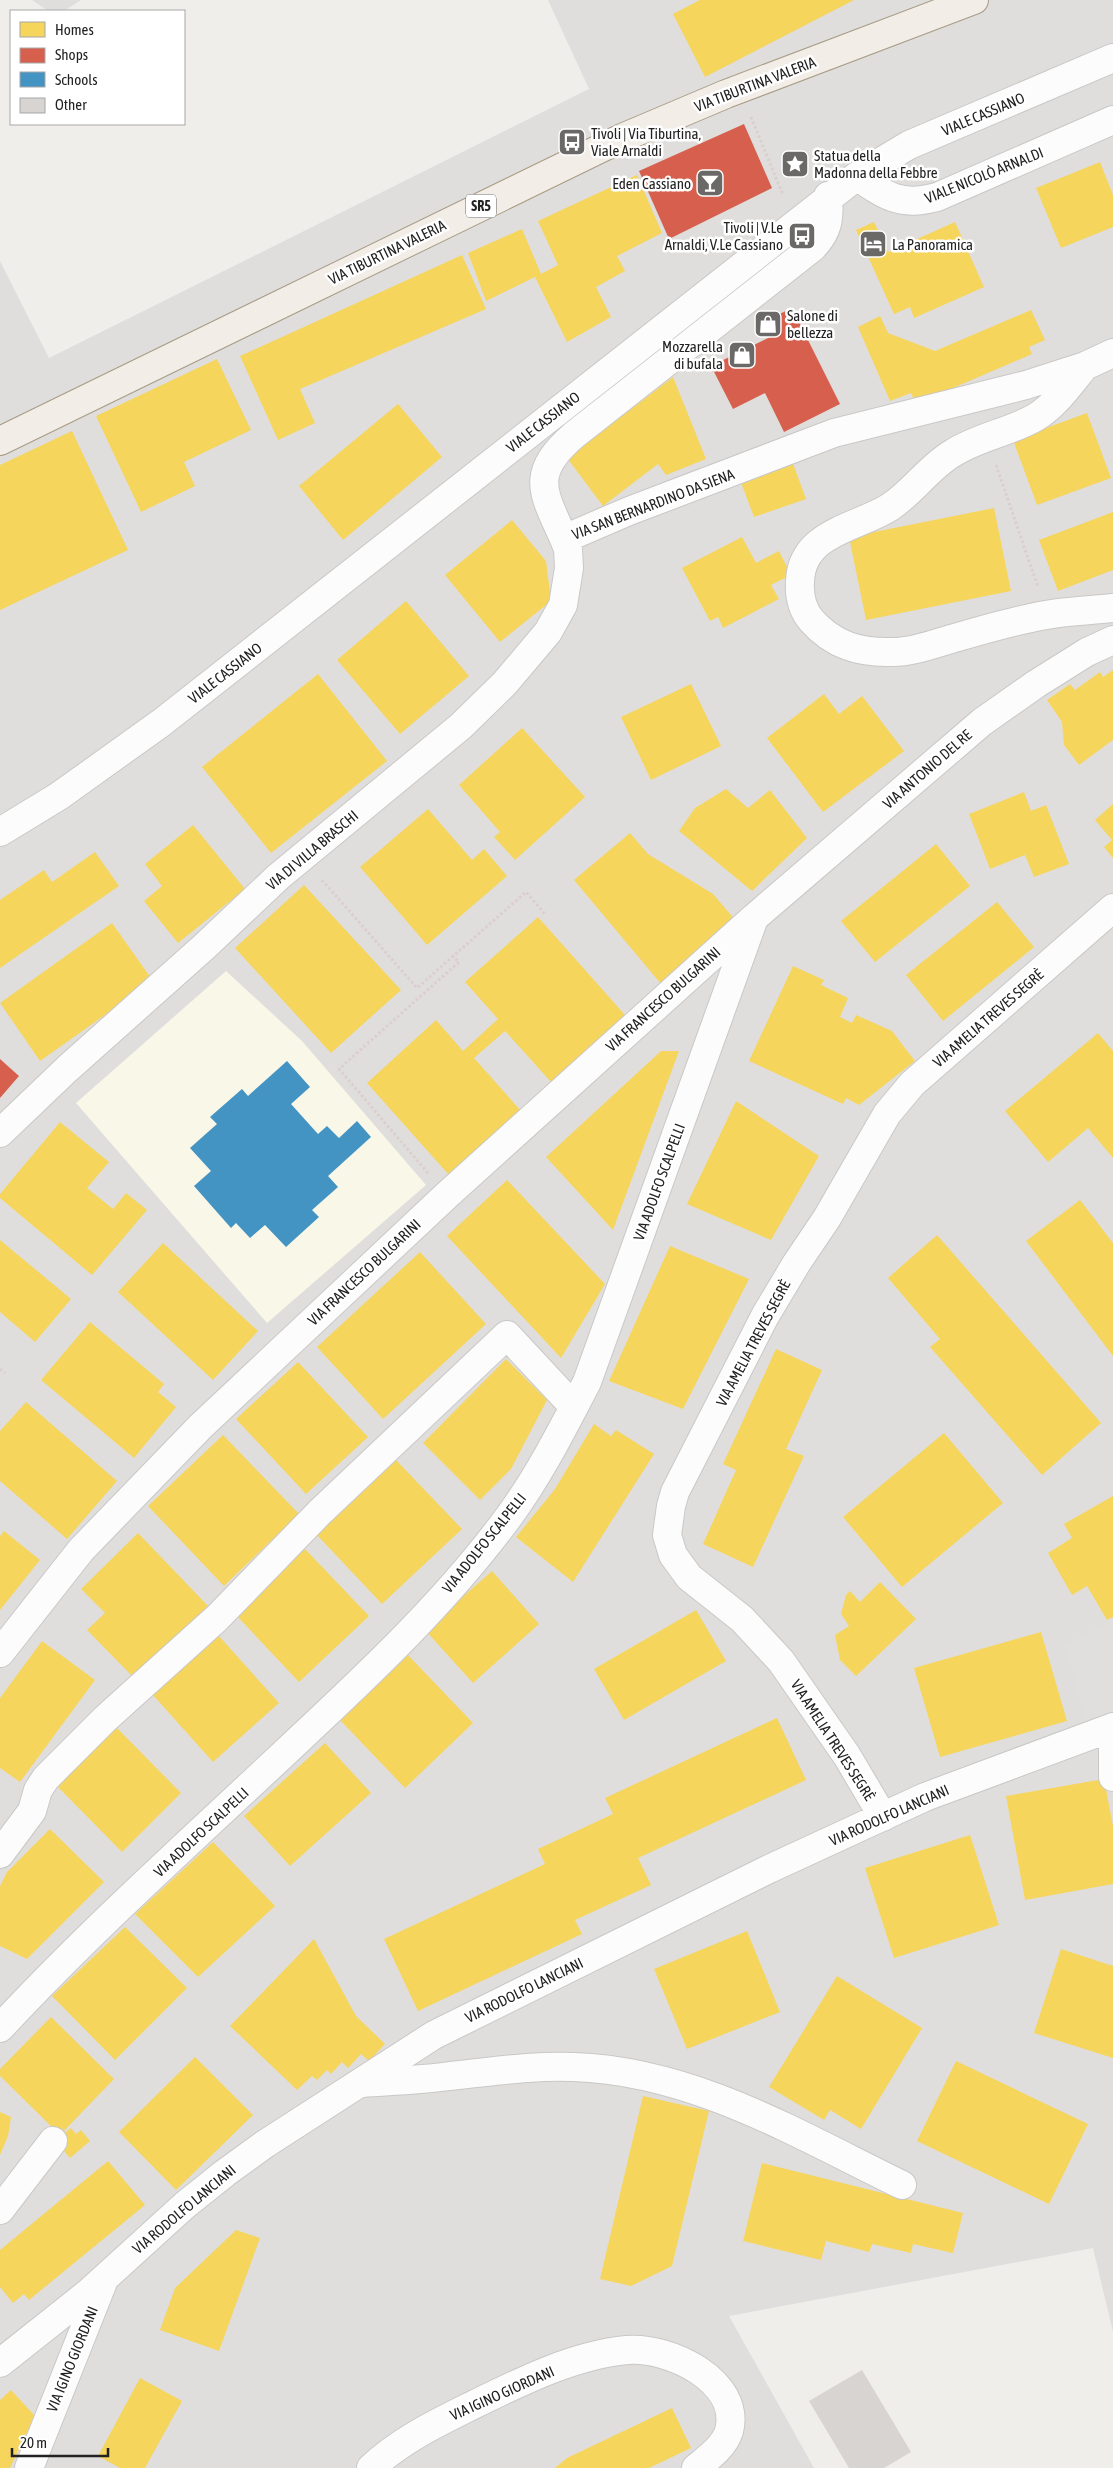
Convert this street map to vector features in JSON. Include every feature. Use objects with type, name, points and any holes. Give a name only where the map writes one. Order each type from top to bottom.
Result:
[{"type":"main road","name":"VIA TIBURTINA VALERIA","points":[[0,441],[584,156],[739,89],[974,0]]},
{"type":"street","name":"VIALE CASSIANO","points":[[0,832],[59,796],[169,717],[828,196],[857,176],[910,146],[1113,58]]},
{"type":"street","name":"VIALE NICOLÒ ARNALDI","points":[[857,176],[876,189],[898,200],[922,201],[937,197],[1113,120]]},
{"type":"street","name":"VIA SAN BERNARDINO DA SIENA","points":[[828,196],[829,222],[825,233],[812,248],[574,435],[551,458],[545,470],[544,492],[564,539],[628,511],[834,433],[1026,385],[1085,366],[1113,353]]},
{"type":"street","name":"VIA SAN BERNARDINO DA SIENA","points":[[1085,366],[1061,396],[1042,413],[1022,424],[986,436],[949,455],[907,496],[887,509],[830,534],[821,540],[808,555],[801,571],[800,586],[802,603],[808,616],[818,628],[835,642],[851,648],[878,652],[912,650],[1014,622],[1048,615],[1113,608]]},
{"type":"street","name":"VIA DI VILLA BRASCHI","points":[[0,1133],[67,1069],[205,946],[278,877],[461,726],[505,683],[548,632],[563,605],[569,568],[568,549],[564,539]]},
{"type":"street","name":"VIA ANTONIO DEL RE","points":[[755,917],[1008,702],[1087,652],[1113,640]]},
{"type":"street","points":[[0,850],[59,796]]},
{"type":"street","name":"VIA AMELIA TREVES SEGRÈ","points":[[882,1817],[847,1756],[781,1660],[742,1619],[700,1588],[679,1566],[673,1555],[668,1535],[671,1506],[686,1470],[765,1316],[827,1218],[887,1114],[912,1084],[1113,908]]},
{"type":"street","name":"VIA FRANCESCO BULGARINI","points":[[0,1653],[81,1550],[200,1427],[447,1194],[755,917]]},
{"type":"street","name":"VIA ADOLFO SCALPELLI","points":[[0,2028],[58,1965],[366,1678],[418,1624],[510,1516],[554,1448],[587,1382],[755,917]]},
{"type":"street","points":[[0,1854],[32,1811],[38,1790],[46,1778],[105,1719],[217,1618],[320,1512],[507,1336],[574,1407]]},
{"type":"street","points":[[1113,1727],[1113,1777]]},
{"type":"street","name":"VIA RODOLFO LANCIANI","points":[[0,2363],[104,2278],[179,2210],[224,2173],[265,2144],[434,2035],[769,1869],[925,1797],[1113,1727]]},
{"type":"street","points":[[362,2083],[449,2076],[534,2066],[576,2067],[625,2072],[682,2085],[738,2105],[902,2185]]},
{"type":"street","points":[[0,2210],[53,2141]]},
{"type":"street","name":"VIA IGINO GIORDANI","points":[[29,2468],[104,2278]]},
{"type":"street","name":"VIA IGINO GIORDANI","points":[[370,2468],[394,2448],[424,2429],[529,2378],[592,2357],[636,2350],[664,2354],[693,2367],[713,2382],[725,2399],[730,2409],[728,2433],[722,2444],[696,2468]]},
{"type":"path","points":[[739,89],[795,223]]},
{"type":"path","points":[[986,436],[1048,615]]},
{"type":"path","points":[[337,897],[417,988],[526,892],[545,914]]},
{"type":"path","points":[[447,1194],[339,1069],[459,962],[452,956]]},
{"type":"path","points":[[0,1369],[5,1373]]},
{"type":"shaded area","points":[[32,0],[81,0],[66,10],[47,10]]},
{"type":"shaded area","points":[[548,0],[1113,0],[1113,2332],[1093,2248],[729,2316],[814,2468],[0,2468],[0,261],[49,358],[589,89]]},
{"type":"shaded area","points":[[226,971],[302,1041],[426,1185],[267,1323],[76,1103]]},
{"type":"shaded area","points":[[1113,1619],[1113,1725],[1088,1730],[1065,1645]]},
{"type":"building: Homes","points":[[700,0],[854,0],[705,77],[673,14]]},
{"type":"building: Homes","points":[[1100,162],[1113,195],[1113,227],[1061,248],[1036,188]]},
{"type":"building: Homes","points":[[637,175],[662,233],[617,256],[625,271],[596,287],[611,317],[567,342],[535,277],[486,301],[468,253],[522,229],[541,274],[558,265],[538,221]]},
{"type":"building: Homes","points":[[874,222],[888,252],[955,222],[984,287],[914,318],[910,307],[894,314],[856,230]]},
{"type":"building: Homes","points":[[462,255],[486,309],[300,389],[315,423],[278,440],[240,356]]},
{"type":"building: Homes","points":[[1031,310],[1045,340],[1029,347],[1032,354],[916,404],[911,393],[890,401],[858,327],[880,316],[888,333],[935,351]]},
{"type":"building: Homes","points":[[217,359],[251,430],[184,462],[195,486],[141,512],[96,416]]},
{"type":"building: Homes","points":[[673,377],[706,459],[666,475],[658,464],[603,506],[567,458]]},
{"type":"building: Homes","points":[[398,404],[442,457],[343,540],[299,486]]},
{"type":"building: Homes","points":[[1087,413],[1111,478],[1037,505],[1013,440]]},
{"type":"building: Homes","points":[[72,431],[128,550],[0,610],[0,465]]},
{"type":"building: Homes","points":[[792,461],[806,499],[754,517],[740,480]]},
{"type":"building: Homes","points":[[994,508],[1011,591],[866,620],[849,537]]},
{"type":"building: Homes","points":[[1113,512],[1113,570],[1058,591],[1039,540]]},
{"type":"building: Homes","points":[[512,520],[546,561],[551,601],[500,642],[445,575]]},
{"type":"building: Homes","points":[[742,537],[756,563],[779,551],[791,575],[771,585],[779,599],[723,628],[718,617],[710,621],[682,568]]},
{"type":"building: Homes","points":[[406,601],[469,676],[400,734],[337,660]]},
{"type":"building: Homes","points":[[1113,670],[1113,740],[1079,765],[1064,745],[1062,722],[1047,700],[1070,684],[1075,690],[1100,672],[1103,677]]},
{"type":"building: Homes","points":[[318,674],[387,761],[271,853],[202,767]]},
{"type":"building: Homes","points":[[691,684],[721,746],[651,780],[621,717]]},
{"type":"building: Homes","points":[[824,694],[839,714],[862,696],[904,751],[823,812],[767,738]]},
{"type":"building: Homes","points":[[522,728],[585,797],[515,860],[494,837],[500,832],[459,785]]},
{"type":"building: Homes","points":[[726,789],[748,808],[770,790],[807,838],[752,891],[679,831],[695,808]]},
{"type":"building: Homes","points":[[1024,792],[1031,811],[1046,805],[1069,864],[1034,877],[1025,855],[990,869],[969,814]]},
{"type":"building: Homes","points":[[1113,804],[1113,858],[1104,847],[1112,840],[1095,820]]},
{"type":"building: Homes","points":[[428,809],[472,860],[484,849],[507,876],[427,945],[360,867]]},
{"type":"building: Homes","points":[[193,825],[245,889],[178,943],[144,901],[162,886],[145,864]]},
{"type":"building: Homes","points":[[630,833],[648,854],[713,894],[736,921],[661,984],[574,880]]},
{"type":"building: Homes","points":[[936,844],[970,886],[875,962],[841,921]]},
{"type":"building: Homes","points":[[95,852],[119,886],[0,968],[0,900],[44,870],[52,882]]},
{"type":"building: Homes","points":[[304,885],[401,990],[331,1053],[235,948]]},
{"type":"building: Homes","points":[[997,902],[1034,947],[943,1021],[906,975]]},
{"type":"building: Homes","points":[[538,917],[625,1015],[551,1082],[505,1031],[474,1058],[521,1111],[449,1175],[367,1083],[436,1020],[463,1051],[498,1019],[465,982]]},
{"type":"building: Homes","points":[[112,923],[153,981],[40,1061],[0,1003]]},
{"type":"building: Homes","points":[[793,966],[824,980],[821,985],[848,998],[840,1017],[852,1023],[856,1015],[892,1031],[915,1061],[859,1105],[846,1098],[843,1104],[749,1061]]},
{"type":"building: Homes","points":[[1098,1033],[1113,1051],[1113,1158],[1088,1128],[1048,1162],[1005,1111]]},
{"type":"building: Homes","points":[[661,1051],[679,1051],[613,1230],[546,1157]]},
{"type":"building: Homes","points":[[736,1101],[819,1156],[771,1240],[687,1204]]},
{"type":"building: Homes","points":[[60,1122],[109,1162],[87,1188],[113,1209],[126,1193],[147,1210],[92,1275],[0,1198],[0,1194]]},
{"type":"building: Homes","points":[[507,1180],[605,1284],[561,1358],[447,1236]]},
{"type":"building: Homes","points":[[1080,1200],[1113,1243],[1113,1356],[1026,1241]]},
{"type":"building: Homes","points":[[937,1235],[1101,1423],[1042,1475],[930,1347],[940,1339],[888,1278]]},
{"type":"building: Homes","points":[[0,1240],[71,1299],[35,1342],[0,1312]]},
{"type":"building: Homes","points":[[163,1243],[258,1331],[213,1380],[118,1292]]},
{"type":"building: Homes","points":[[670,1246],[749,1279],[683,1409],[609,1381]]},
{"type":"building: Homes","points":[[420,1252],[486,1324],[383,1419],[317,1347]]},
{"type":"building: Homes","points":[[90,1322],[164,1384],[158,1392],[176,1407],[134,1458],[41,1380]]},
{"type":"building: Homes","points":[[776,1349],[822,1370],[786,1449],[804,1456],[753,1567],[703,1544],[736,1470],[723,1464]]},
{"type":"building: Homes","points":[[506,1359],[547,1400],[511,1469],[480,1500],[423,1443]]},
{"type":"building: Homes","points":[[298,1362],[368,1437],[306,1494],[236,1419]]},
{"type":"building: Homes","points":[[26,1402],[117,1481],[67,1539],[0,1481],[0,1431]]},
{"type":"building: Homes","points":[[594,1424],[611,1436],[616,1430],[654,1454],[573,1582],[516,1537],[555,1489]]},
{"type":"building: Homes","points":[[944,1433],[1003,1503],[902,1587],[843,1517]]},
{"type":"building: Homes","points":[[223,1435],[299,1514],[224,1586],[148,1506]]},
{"type":"building: Homes","points":[[395,1459],[462,1529],[382,1604],[316,1534]]},
{"type":"building: Homes","points":[[1113,1496],[1113,1617],[1107,1620],[1087,1586],[1072,1595],[1048,1553],[1072,1538],[1064,1524]]},
{"type":"building: Homes","points":[[4,1531],[40,1560],[0,1610],[0,1536]]},
{"type":"building: Homes","points":[[138,1533],[208,1606],[134,1678],[87,1630],[105,1613],[81,1589]]},
{"type":"building: Homes","points":[[305,1549],[369,1616],[299,1682],[235,1614]]},
{"type":"building: Homes","points":[[492,1571],[539,1624],[473,1683],[425,1630]]},
{"type":"building: Homes","points":[[880,1582],[916,1619],[856,1676],[840,1660],[835,1635],[849,1626],[841,1614],[846,1595],[850,1591],[860,1602]]},
{"type":"building: Homes","points":[[696,1610],[726,1661],[624,1720],[594,1669]]},
{"type":"building: Homes","points":[[1041,1632],[1067,1721],[940,1757],[914,1668]]},
{"type":"building: Homes","points":[[218,1635],[279,1703],[213,1762],[152,1694]]},
{"type":"building: Homes","points":[[42,1641],[95,1680],[20,1782],[0,1768],[0,1698]]},
{"type":"building: Homes","points":[[408,1655],[473,1723],[405,1788],[340,1720]]},
{"type":"building: Homes","points":[[777,1718],[806,1780],[638,1858],[651,1885],[575,1920],[582,1934],[418,2011],[384,1939],[545,1864],[538,1849],[613,1814],[605,1798]]},
{"type":"building: Homes","points":[[114,1725],[181,1793],[122,1852],[55,1784]]},
{"type":"building: Homes","points":[[325,1743],[371,1793],[290,1866],[244,1816]]},
{"type":"building: Homes","points":[[1104,1779],[1113,1826],[1113,1884],[1025,1900],[1006,1796]]},
{"type":"building: Homes","points":[[50,1829],[104,1882],[27,1959],[0,1946],[0,1886],[7,1872]]},
{"type":"building: Homes","points":[[970,1835],[999,1925],[894,1958],[865,1868]]},
{"type":"building: Homes","points":[[213,1842],[275,1906],[198,1977],[135,1914]]},
{"type":"building: Homes","points":[[125,1927],[187,1988],[115,2060],[52,1996]]},
{"type":"building: Homes","points":[[747,1931],[780,2012],[687,2049],[654,1969]]},
{"type":"building: Homes","points":[[314,1939],[356,2016],[385,2044],[369,2061],[361,2054],[348,2068],[342,2062],[331,2074],[327,2070],[317,2080],[312,2076],[297,2090],[230,2026]]},
{"type":"building: Homes","points":[[1061,1949],[1113,1966],[1113,2058],[1034,2033]]},
{"type":"building: Homes","points":[[837,1976],[922,2028],[861,2129],[830,2110],[824,2120],[769,2087]]},
{"type":"building: Homes","points":[[51,2017],[114,2079],[60,2135],[0,2076],[0,2069]]},
{"type":"building: Homes","points":[[195,2057],[253,2115],[176,2190],[119,2132]]},
{"type":"building: Homes","points":[[956,2061],[1088,2124],[1049,2204],[917,2141]]},
{"type":"building: Homes","points":[[643,2096],[709,2111],[672,2266],[631,2286],[600,2279]]},
{"type":"building: Homes","points":[[0,2112],[11,2117],[8,2136],[0,2155]]},
{"type":"building: Homes","points":[[71,2128],[76,2134],[81,2130],[90,2141],[70,2158],[53,2138],[61,2136]]},
{"type":"building: Homes","points":[[108,2161],[145,2205],[29,2300],[24,2294],[13,2303],[0,2287],[0,2250]]},
{"type":"building: Homes","points":[[762,2163],[963,2213],[953,2253],[913,2244],[911,2253],[872,2244],[869,2252],[826,2241],[821,2260],[743,2241]]},
{"type":"building: Homes","points":[[236,2230],[260,2238],[219,2351],[160,2330],[175,2288]]},
{"type":"building: Homes","points":[[140,2378],[182,2401],[145,2468],[120,2468],[98,2456]]},
{"type":"building: Homes","points":[[11,2390],[35,2416],[10,2468],[0,2468],[0,2400]]},
{"type":"building: Homes","points":[[672,2408],[691,2448],[649,2468],[555,2468],[567,2458]]},
{"type":"building: Shops","points":[[744,124],[772,188],[669,239],[639,171]]},
{"type":"building: Shops","points":[[792,308],[840,404],[784,432],[765,393],[733,409],[711,366],[770,337],[763,322]]},
{"type":"building: Shops","points":[[0,1059],[19,1076],[0,1098]]},
{"type":"building: Schools","points":[[287,1061],[310,1087],[291,1104],[318,1134],[327,1126],[339,1138],[357,1121],[371,1137],[328,1176],[338,1187],[312,1210],[319,1217],[286,1247],[265,1225],[250,1238],[236,1223],[231,1228],[194,1186],[211,1171],[190,1148],[217,1124],[210,1117],[242,1089],[248,1096]]},
{"type":"building: Other","points":[[862,2370],[911,2452],[884,2468],[849,2468],[809,2401]]},
{"type":"place","name":"Tivoli | Via Tiburtina, Viale Arnaldi","points":[[572,142]]},
{"type":"place","name":"Statua della Madonna della Febbre","points":[[795,164]]},
{"type":"place","name":"Eden Cassiano","points":[[710,183]]},
{"type":"place","name":"Tivoli | V.Le Arnaldi, V.Le Cassiano","points":[[802,236]]},
{"type":"place","name":"La Panoramica","points":[[873,244]]},
{"type":"place","name":"Salone di bellezza","points":[[768,324]]},
{"type":"place","name":"Mozzarella di bufala","points":[[742,355]]}]
